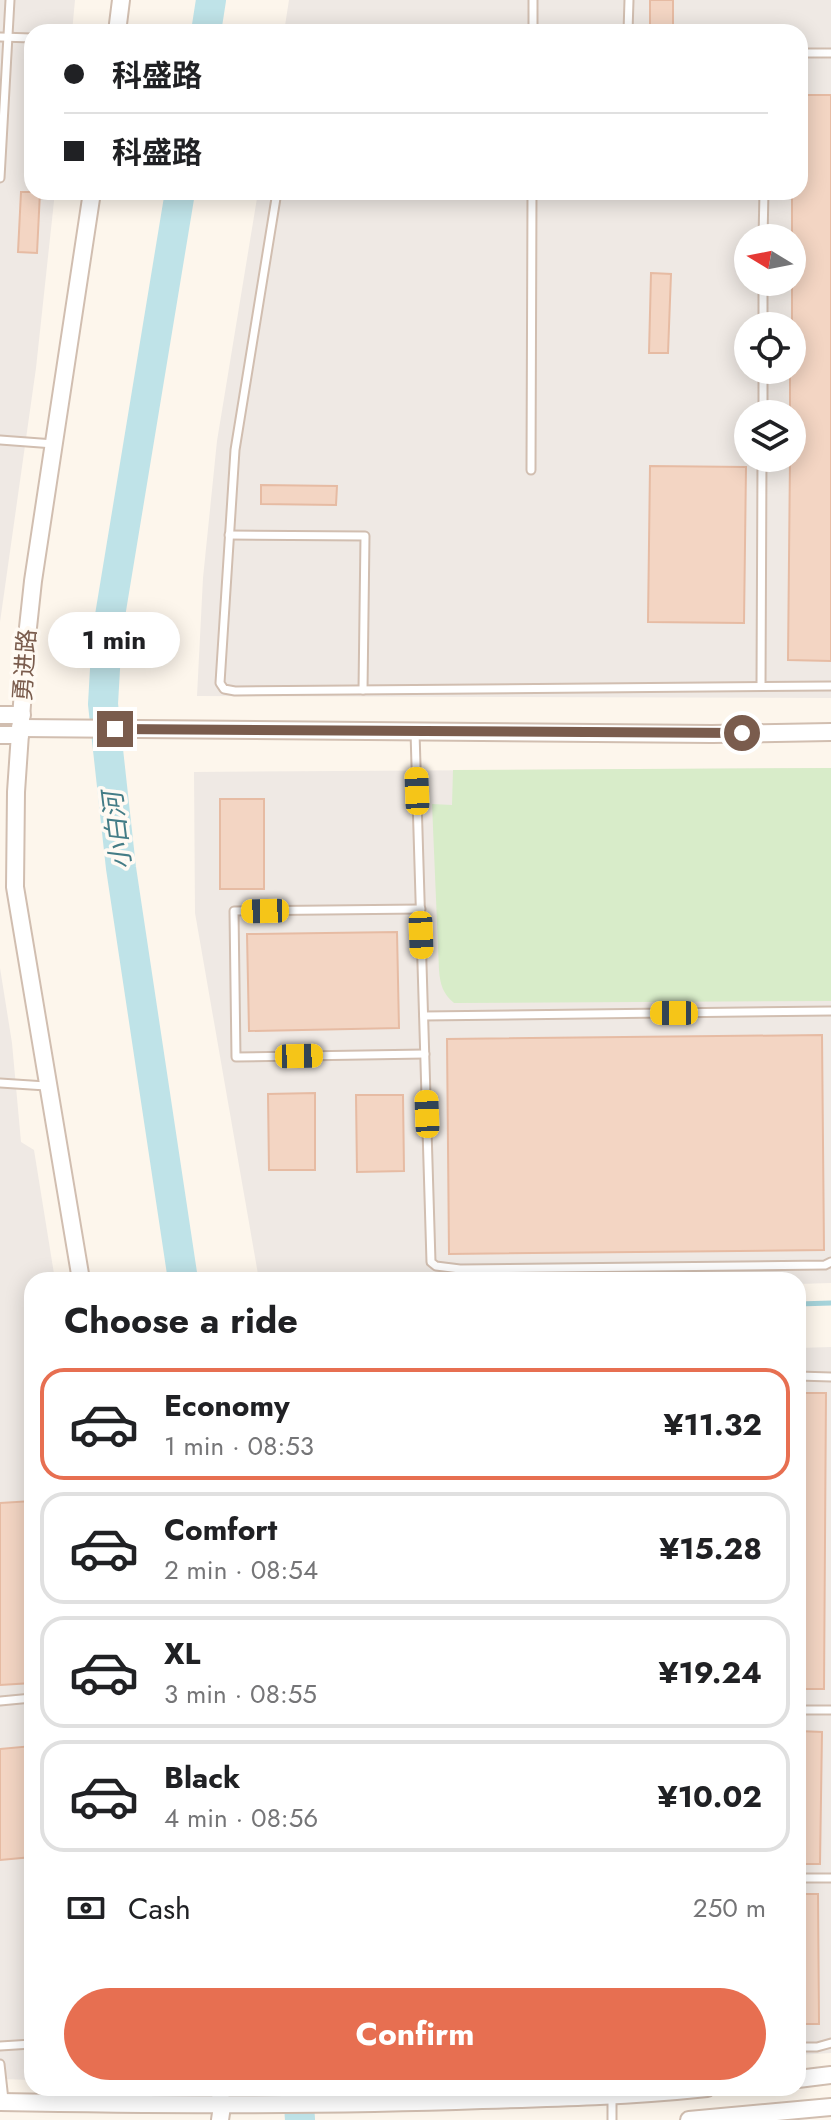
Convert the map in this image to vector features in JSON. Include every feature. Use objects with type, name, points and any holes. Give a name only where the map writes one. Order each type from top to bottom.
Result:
[{"type":"street","points":[[118,24],[121,0]]},
{"type":"street","name":"勇进路","points":[[80,1272],[15,887],[14,846],[33,581],[91,200]]},
{"type":"street","points":[[0,715],[21,726]]},
{"type":"street","points":[[0,735],[21,726],[415,732],[831,732]]},
{"type":"street","points":[[806,2078],[831,2075]]},
{"type":"street","points":[[2,2102],[221,2113],[258,2105],[546,2096]]},
{"type":"street","points":[[689,2120],[831,2107]]},
{"type":"lane","points":[[0,178],[4,38],[10,0]]},
{"type":"lane","points":[[533,0],[533,24]]},
{"type":"lane","points":[[628,24],[629,0]]},
{"type":"lane","points":[[808,53],[831,53]]},
{"type":"lane","points":[[276,200],[235,450],[220,683],[224,689],[831,686]]},
{"type":"lane","points":[[531,470],[532,200]]},
{"type":"lane","points":[[763,224],[764,200]]},
{"type":"lane","points":[[0,440],[54,444]]},
{"type":"lane","points":[[761,686],[762,472]]},
{"type":"lane","points":[[229,535],[365,536],[363,690]]},
{"type":"lane","points":[[415,732],[431,1262],[447,1269],[825,1265],[831,1262]]},
{"type":"lane","points":[[421,909],[234,911],[236,1057],[425,1054]]},
{"type":"lane","points":[[424,1016],[831,1011]]},
{"type":"lane","points":[[0,1083],[48,1086]]},
{"type":"lane","points":[[806,1376],[831,1377]]},
{"type":"lane","points":[[0,1701],[24,1699]]},
{"type":"lane","points":[[806,1710],[831,1710]]},
{"type":"lane","points":[[806,1878],[831,1878]]},
{"type":"lane","points":[[806,2047],[831,2043]]},
{"type":"lane","points":[[0,2046],[24,2044]]},
{"type":"lane","points":[[0,2064],[2,2102]]},
{"type":"lane","points":[[612,2120],[616,2096]]},
{"type":"shaded area","points":[[0,0],[75,0],[73,24],[24,24],[24,200],[54,200],[36,368],[0,622]]},
{"type":"shaded area","points":[[289,0],[831,0],[831,698],[197,696],[203,578],[217,441],[257,200],[808,200],[808,24],[285,24]]},
{"type":"shaded area","points":[[831,768],[831,1283],[806,1284],[806,1272],[258,1272],[195,913],[194,772]]},
{"type":"shaded area","points":[[0,968],[12,1043],[21,1142],[34,1150],[54,1272],[24,1272],[24,2080],[0,2079]]},
{"type":"shaded area","points":[[831,1347],[831,2053],[806,2055],[806,1348]]},
{"type":"green space","points":[[831,768],[831,1001],[454,1003],[445,992],[439,970],[432,804],[452,805],[453,770]]},
{"type":"building","points":[[650,0],[673,0],[673,24],[650,24]]},
{"type":"building","points":[[808,95],[831,95],[831,661],[788,660],[790,472],[806,472],[806,400],[790,400],[790,384],[806,384],[806,312],[792,312],[792,296],[806,296],[806,224],[792,224],[792,200],[808,200]]},
{"type":"building","points":[[21,192],[24,192],[24,200],[40,200],[37,253],[18,252]]},
{"type":"building","points":[[651,273],[671,274],[668,353],[649,353]]},
{"type":"building","points":[[650,466],[734,467],[734,472],[746,472],[744,623],[648,622]]},
{"type":"building","points":[[261,485],[337,486],[336,505],[261,504]]},
{"type":"building","points":[[220,799],[264,799],[264,889],[220,889]]},
{"type":"building","points":[[397,932],[399,1028],[249,1031],[247,934]]},
{"type":"building","points":[[822,1035],[824,1250],[449,1254],[447,1039]]},
{"type":"building","points":[[315,1093],[315,1170],[269,1170],[268,1094]]},
{"type":"building","points":[[356,1095],[403,1095],[404,1171],[357,1172]]},
{"type":"building","points":[[806,1393],[826,1393],[824,1689],[806,1689]]},
{"type":"building","points":[[24,1502],[24,1684],[0,1685],[0,1503]]},
{"type":"building","points":[[806,1731],[822,1732],[820,1864],[806,1864]]},
{"type":"building","points":[[24,1747],[24,1858],[0,1860],[0,1749]]},
{"type":"building","points":[[806,1894],[818,1894],[819,2024],[806,2024]]},
{"type":"waterway","name":"小白河","points":[[207,24],[211,0]]},
{"type":"waterway","name":"小白河","points":[[179,200],[107,634],[103,704],[121,868],[182,1272]]},
{"type":"waterway","points":[[806,1304],[831,1303]]},
{"type":"waterway","name":"小白河","points":[[298,2096],[300,2120]]},
{"type":"route","points":[[115,729],[742,733]]}]
